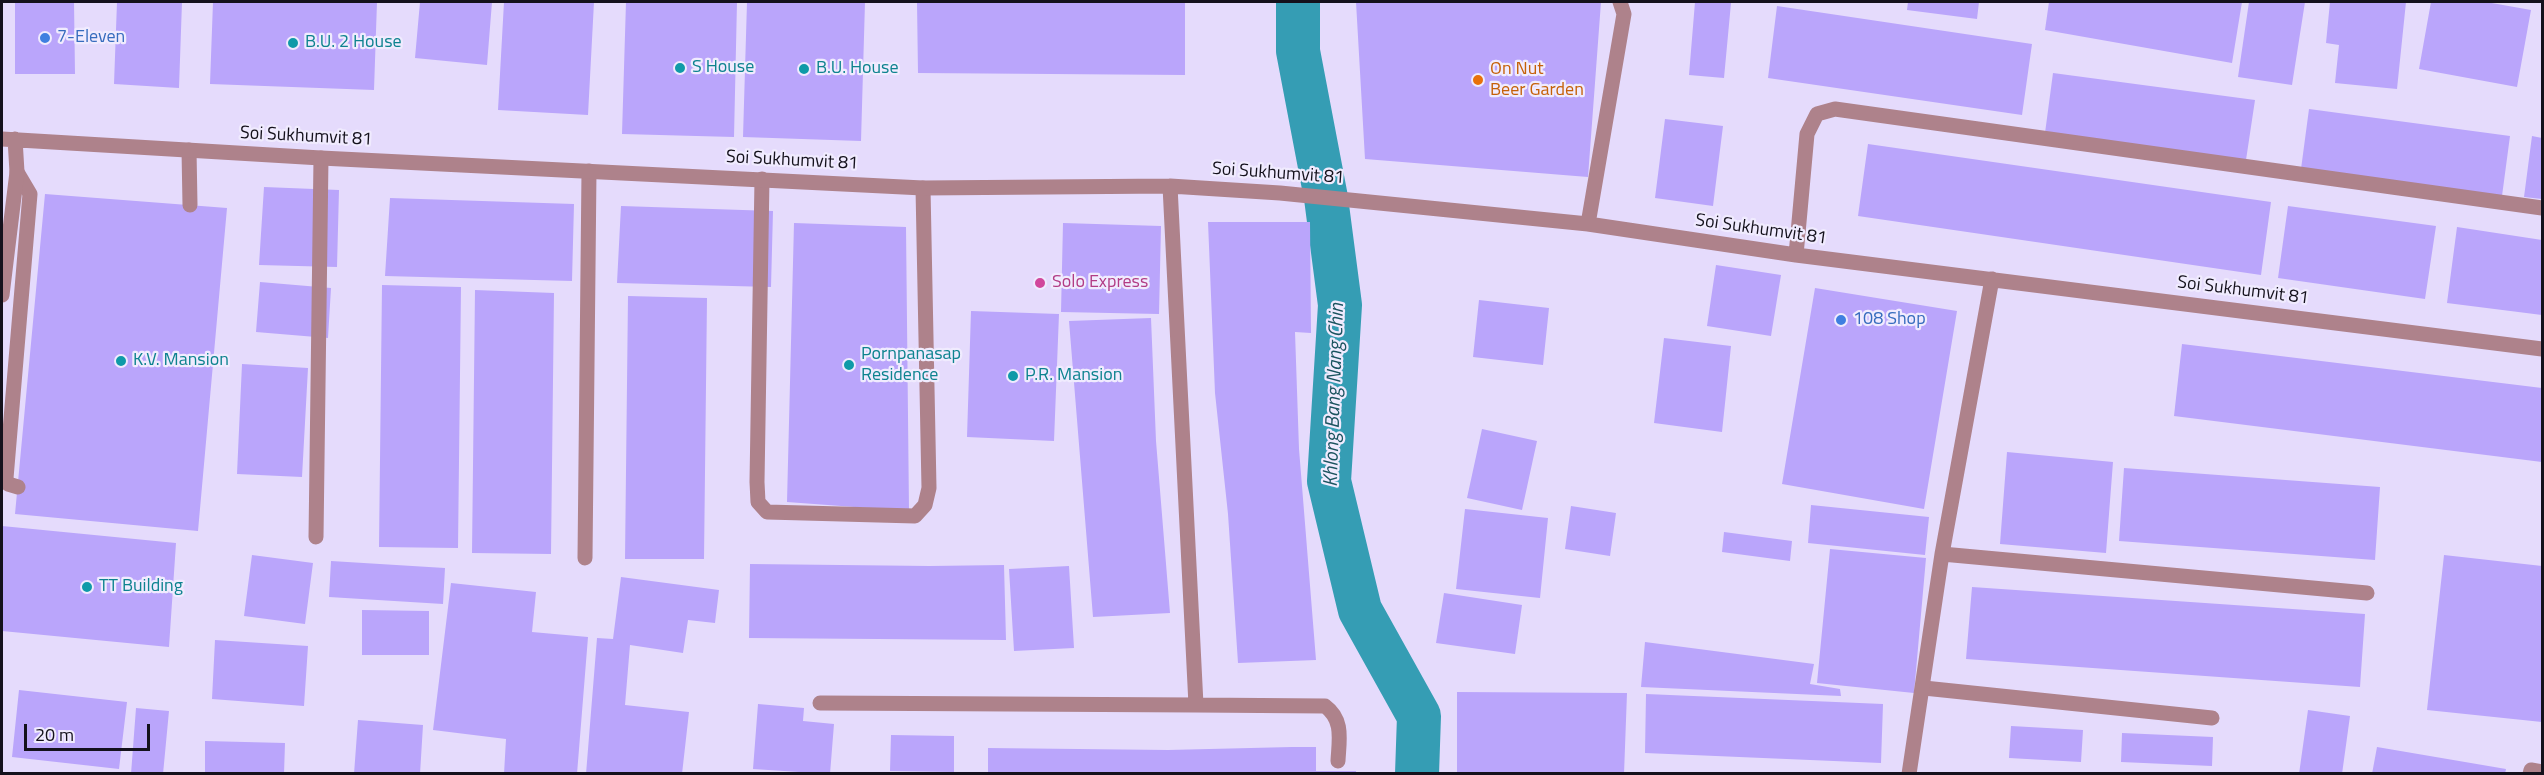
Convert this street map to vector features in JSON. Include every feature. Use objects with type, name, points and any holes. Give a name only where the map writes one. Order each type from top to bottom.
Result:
[{"type":"street","points":[[1588,224],[1624,14],[1620,2]]},
{"type":"street","points":[[1796,255],[1807,134],[1817,114],[1835,109],[2542,208]]},
{"type":"street","points":[[8,139],[17,172],[30,194],[6,478],[8,484],[18,487]]},
{"type":"street","name":"Soi Sukhumvit 81","points":[[8,139],[321,158],[923,188],[1170,186],[1280,193],[1588,224],[1796,255],[2542,349]]},
{"type":"street","points":[[189,150],[190,205]]},
{"type":"street","points":[[316,537],[321,158]]},
{"type":"street","points":[[585,558],[589,171]]},
{"type":"street","points":[[2,295],[17,172]]},
{"type":"street","points":[[762,179],[757,482],[758,502],[768,512],[915,516],[925,505],[929,488],[923,188]]},
{"type":"street","points":[[1170,186],[1196,705]]},
{"type":"street","points":[[1909,774],[1924,688],[1942,554],[1992,279]]},
{"type":"street","points":[[1942,554],[2367,593]]},
{"type":"street","points":[[1924,688],[2212,718]]},
{"type":"street","points":[[820,703],[1325,706],[1333,712],[1339,722],[1338,761]]},
{"type":"street","points":[[2530,774],[2531,770],[2542,772]]},
{"type":"building","name":"7-Eleven","points":[[15,2],[74,2],[75,74],[15,74]]},
{"type":"building","points":[[117,2],[182,2],[179,88],[114,84]]},
{"type":"building","name":"B.U. 2 House","points":[[213,2],[377,2],[374,90],[210,84]]},
{"type":"building","points":[[420,2],[492,2],[487,65],[415,58]]},
{"type":"building","points":[[504,2],[594,2],[588,115],[498,110]]},
{"type":"building","name":"S House","points":[[626,2],[737,2],[734,137],[622,134]]},
{"type":"building","name":"B.U. House","points":[[747,2],[865,2],[861,141],[743,137]]},
{"type":"building","points":[[917,2],[1185,2],[1185,75],[918,73]]},
{"type":"building","name":"On Nut Beer Garden","points":[[1356,2],[1601,2],[1588,177],[1365,159]]},
{"type":"building","points":[[1695,2],[1731,3],[1724,78],[1689,75]]},
{"type":"building","points":[[1908,2],[1979,2],[1977,19],[1907,10]]},
{"type":"building","points":[[2049,2],[2242,2],[2232,63],[2045,30]]},
{"type":"building","points":[[2249,2],[2305,2],[2292,85],[2238,77]]},
{"type":"building","points":[[2330,2],[2406,2],[2397,89],[2335,83],[2339,45],[2326,43]]},
{"type":"building","points":[[2431,2],[2486,2],[2531,10],[2517,87],[2419,69]]},
{"type":"building","points":[[1777,6],[2032,44],[2022,115],[1768,78]]},
{"type":"building","points":[[2053,73],[2255,100],[2246,160],[2045,133]]},
{"type":"building","points":[[2309,109],[2510,136],[2502,196],[2301,169]]},
{"type":"building","points":[[1665,119],[1723,126],[1713,206],[1655,198]]},
{"type":"building","points":[[2532,136],[2542,138],[2542,199],[2524,197]]},
{"type":"building","points":[[1868,144],[2271,202],[2261,275],[1858,216]]},
{"type":"building","points":[[264,187],[339,190],[337,267],[259,265]]},
{"type":"building","name":"K.V. Mansion","points":[[45,194],[227,208],[198,531],[15,514]]},
{"type":"building","points":[[390,198],[574,204],[572,281],[385,276]]},
{"type":"building","points":[[621,206],[773,211],[771,287],[617,283]]},
{"type":"building","points":[[2288,206],[2436,226],[2425,299],[2278,278]]},
{"type":"building","points":[[1208,222],[1310,222],[1311,333],[1295,332],[1299,449],[1316,660],[1238,663],[1228,514],[1215,393]]},
{"type":"building","name":"Pornpanasap Residence","points":[[794,223],[906,227],[909,511],[787,502]]},
{"type":"building","points":[[1063,223],[1161,226],[1159,314],[1061,312]]},
{"type":"building","points":[[2457,227],[2542,240],[2542,315],[2447,303]]},
{"type":"building","points":[[1716,265],[1781,275],[1771,336],[1707,326]]},
{"type":"building","points":[[260,282],[331,288],[328,338],[256,332]]},
{"type":"building","points":[[382,285],[461,287],[458,548],[379,547]]},
{"type":"building","points":[[1815,288],[1957,311],[1924,509],[1782,484]]},
{"type":"building","points":[[475,290],[554,293],[551,554],[472,553]]},
{"type":"building","points":[[628,296],[707,298],[704,559],[625,559]]},
{"type":"building","points":[[1479,300],[1549,308],[1543,365],[1473,357]]},
{"type":"building","name":"P.R. Mansion","points":[[971,311],[1059,314],[1054,441],[967,437]]},
{"type":"building","points":[[1151,318],[1156,441],[1170,613],[1093,617],[1069,321]]},
{"type":"building","points":[[1664,338],[1731,346],[1722,432],[1654,423]]},
{"type":"building","points":[[2182,344],[2542,388],[2542,462],[2174,416]]},
{"type":"building","points":[[242,364],[308,368],[302,477],[237,474]]},
{"type":"building","points":[[1482,429],[1537,441],[1522,510],[1467,498]]},
{"type":"building","points":[[2007,452],[2113,462],[2106,553],[2000,544]]},
{"type":"building","points":[[2124,468],[2380,487],[2375,560],[2119,541]]},
{"type":"building","points":[[1811,505],[1929,517],[1925,555],[1808,543]]},
{"type":"building","points":[[1571,506],[1616,513],[1610,556],[1565,549]]},
{"type":"building","points":[[1465,509],[1548,518],[1540,598],[1456,589]]},
{"type":"building","name":"TT Building","points":[[2,526],[176,543],[169,647],[2,631]]},
{"type":"building","points":[[1724,532],[1792,541],[1790,561],[1722,552]]},
{"type":"building","points":[[1830,549],[1926,558],[1914,693],[1817,683]]},
{"type":"building","points":[[252,555],[313,563],[305,624],[244,616]]},
{"type":"building","points":[[2444,555],[2542,566],[2542,722],[2427,710]]},
{"type":"building","points":[[331,561],[445,568],[443,604],[329,597]]},
{"type":"building","points":[[750,564],[1004,565],[1006,640],[749,638]]},
{"type":"building","points":[[1069,566],[1074,648],[1014,651],[1009,569]]},
{"type":"building","points":[[621,577],[719,590],[715,623],[688,620],[683,653],[630,645],[625,705],[689,712],[682,774],[586,774],[597,638],[613,639]]},
{"type":"building","points":[[451,583],[536,592],[532,632],[588,637],[577,774],[504,774],[506,739],[433,730]]},
{"type":"building","points":[[1972,587],[2365,614],[2360,687],[1966,659]]},
{"type":"building","points":[[1444,593],[1522,605],[1515,654],[1436,643]]},
{"type":"building","points":[[362,610],[429,611],[429,655],[362,655]]},
{"type":"building","points":[[215,640],[308,646],[304,706],[212,699]]},
{"type":"building","points":[[1645,642],[1814,664],[1810,684],[1840,689],[1841,696],[1641,687]]},
{"type":"building","points":[[19,690],[127,702],[119,769],[12,757]]},
{"type":"building","points":[[1457,692],[1627,693],[1624,774],[1457,774]]},
{"type":"building","points":[[1646,694],[1883,704],[1881,763],[1645,753]]},
{"type":"building","points":[[758,704],[804,708],[803,721],[834,724],[830,774],[753,769]]},
{"type":"building","points":[[136,708],[169,711],[163,774],[131,774]]},
{"type":"building","points":[[2308,710],[2350,716],[2342,774],[2299,774]]},
{"type":"building","points":[[358,720],[423,725],[420,774],[354,774]]},
{"type":"building","points":[[2011,726],[2083,730],[2081,762],[2009,758]]},
{"type":"building","points":[[2122,733],[2213,737],[2212,766],[2121,762]]},
{"type":"building","points":[[891,735],[954,736],[954,772],[890,771]]},
{"type":"building","points":[[205,741],[285,743],[284,774],[205,774]]},
{"type":"building","points":[[1316,747],[1316,771],[1356,771],[1356,774],[988,774],[988,748],[1168,750]]},
{"type":"building","points":[[2377,747],[2506,769],[2505,774],[2372,774]]},
{"type":"waterway","name":"Khlong Bang Nang Chin","points":[[1298,2],[1298,51],[1326,198],[1340,305],[1329,481],[1360,610],[1419,716],[1417,774]]},
{"type":"place","name":"7-Eleven","points":[[45,38]]},
{"type":"place","name":"B.U. 2 House","points":[[293,43]]},
{"type":"place","name":"S House","points":[[680,68]]},
{"type":"place","name":"B.U. House","points":[[804,69]]},
{"type":"place","name":"On Nut Beer Garden","points":[[1478,80]]},
{"type":"place","name":"Solo Express","points":[[1040,283]]},
{"type":"place","name":"108 Shop","points":[[1841,320]]},
{"type":"place","name":"K.V. Mansion","points":[[121,361]]},
{"type":"place","name":"Pornpanasap Residence","points":[[849,365]]},
{"type":"place","name":"P.R. Mansion","points":[[1013,376]]},
{"type":"place","name":"TT Building","points":[[87,587]]}]
